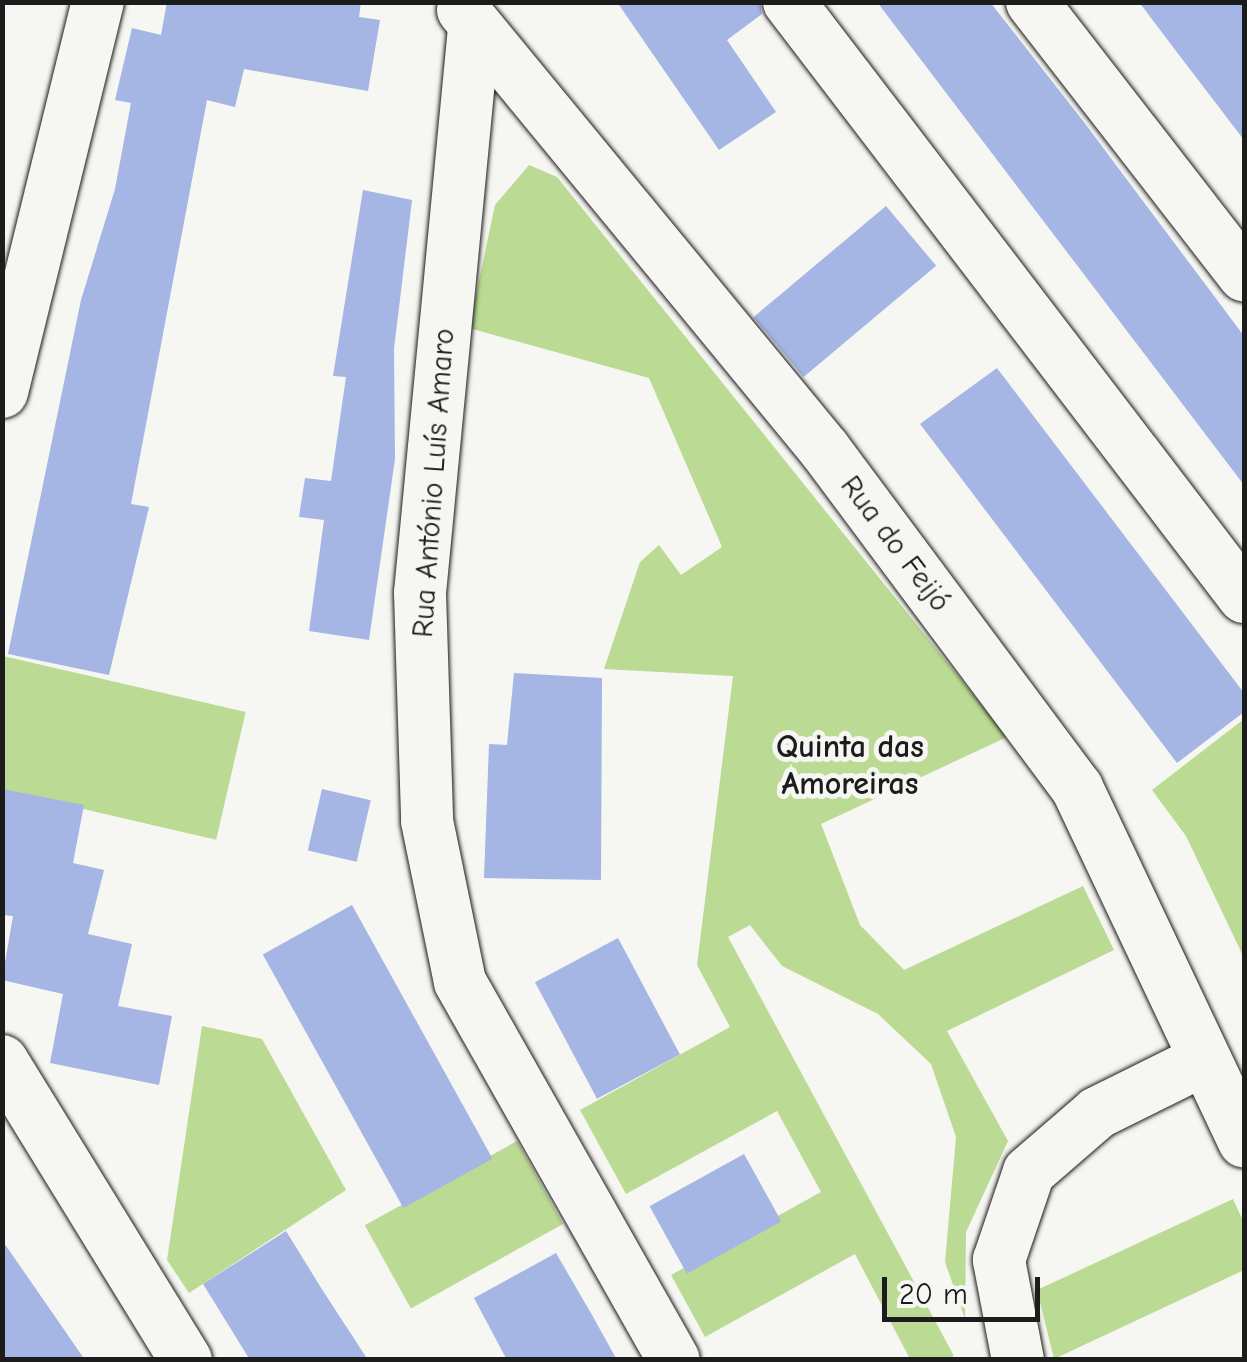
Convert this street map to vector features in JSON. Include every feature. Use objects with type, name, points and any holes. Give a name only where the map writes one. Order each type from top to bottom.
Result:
[{"type":"street","points":[[2,392],[98,2]]},
{"type":"street","points":[[788,2],[1244,597]]},
{"type":"street","points":[[1032,2],[1244,274]]},
{"type":"street","name":"Rua do Feijó","points":[[466,15],[826,450],[1077,788],[1244,1142]]},
{"type":"street","name":"Rua António Luís Amaro","points":[[466,15],[420,592],[427,821],[460,982],[674,1360]]},
{"type":"street","points":[[1018,1360],[999,1260],[1029,1172],[1097,1113],[1204,1060]]},
{"type":"street","points":[[2,1061],[186,1360]]},
{"type":"green space","points":[[529,165],[557,177],[1007,737],[821,824],[860,925],[904,970],[1083,886],[1114,950],[947,1031],[1008,1141],[966,1232],[965,1319],[945,1262],[956,1137],[931,1064],[878,1014],[782,966],[750,925],[728,937],[954,1356],[947,1359],[910,1359],[855,1254],[705,1337],[671,1275],[821,1192],[777,1111],[626,1194],[580,1110],[730,1027],[697,965],[733,676],[604,669],[640,562],[659,545],[681,575],[722,547],[649,378],[469,328],[495,205]]},
{"type":"green space","points":[[3,656],[246,712],[216,840],[2,790]]},
{"type":"green space","points":[[1244,719],[1244,958],[1186,836],[1152,790]]},
{"type":"green space","points":[[202,1026],[262,1039],[346,1190],[189,1293],[167,1260]]},
{"type":"green space","points":[[517,1141],[563,1224],[411,1308],[365,1225]]},
{"type":"green space","points":[[1233,1199],[1244,1223],[1244,1270],[1054,1359],[1037,1290]]},
{"type":"building","points":[[167,2],[361,2],[359,17],[380,20],[368,91],[244,69],[235,107],[207,100],[131,504],[149,507],[109,675],[8,654],[81,300],[115,189],[131,103],[115,100],[132,28],[161,35]]},
{"type":"building","points":[[617,2],[760,2],[762,14],[727,40],[776,112],[719,150]]},
{"type":"building","points":[[877,2],[990,2],[1083,121],[1244,336],[1244,485]]},
{"type":"building","points":[[1139,2],[1244,2],[1244,140],[1176,51]]},
{"type":"building","points":[[363,190],[412,200],[394,349],[395,459],[369,640],[309,631],[324,520],[299,517],[305,478],[331,481],[346,377],[333,376]]},
{"type":"building","points":[[886,206],[936,266],[804,377],[753,317]]},
{"type":"building","points":[[997,368],[1244,693],[1244,712],[1177,763],[920,424]]},
{"type":"building","points":[[514,673],[602,678],[601,880],[484,878],[489,744],[507,745]]},
{"type":"building","points":[[2,789],[84,805],[73,863],[104,870],[88,934],[132,944],[118,1006],[172,1016],[159,1085],[50,1063],[63,994],[2,980],[13,916],[2,915]]},
{"type":"building","points":[[322,789],[371,800],[357,862],[308,850]]},
{"type":"building","points":[[352,905],[493,1159],[403,1208],[263,954]]},
{"type":"building","points":[[618,938],[680,1055],[597,1099],[535,982]]},
{"type":"building","points":[[744,1154],[781,1221],[687,1274],[650,1206]]},
{"type":"building","points":[[286,1231],[368,1360],[250,1360],[203,1284]]},
{"type":"building","points":[[2,1240],[56,1318],[85,1360],[2,1360]]},
{"type":"building","points":[[556,1253],[617,1360],[507,1360],[474,1298]]},
{"type":"district","name":"Quinta das Amoreiras","points":[[850,766]]}]
